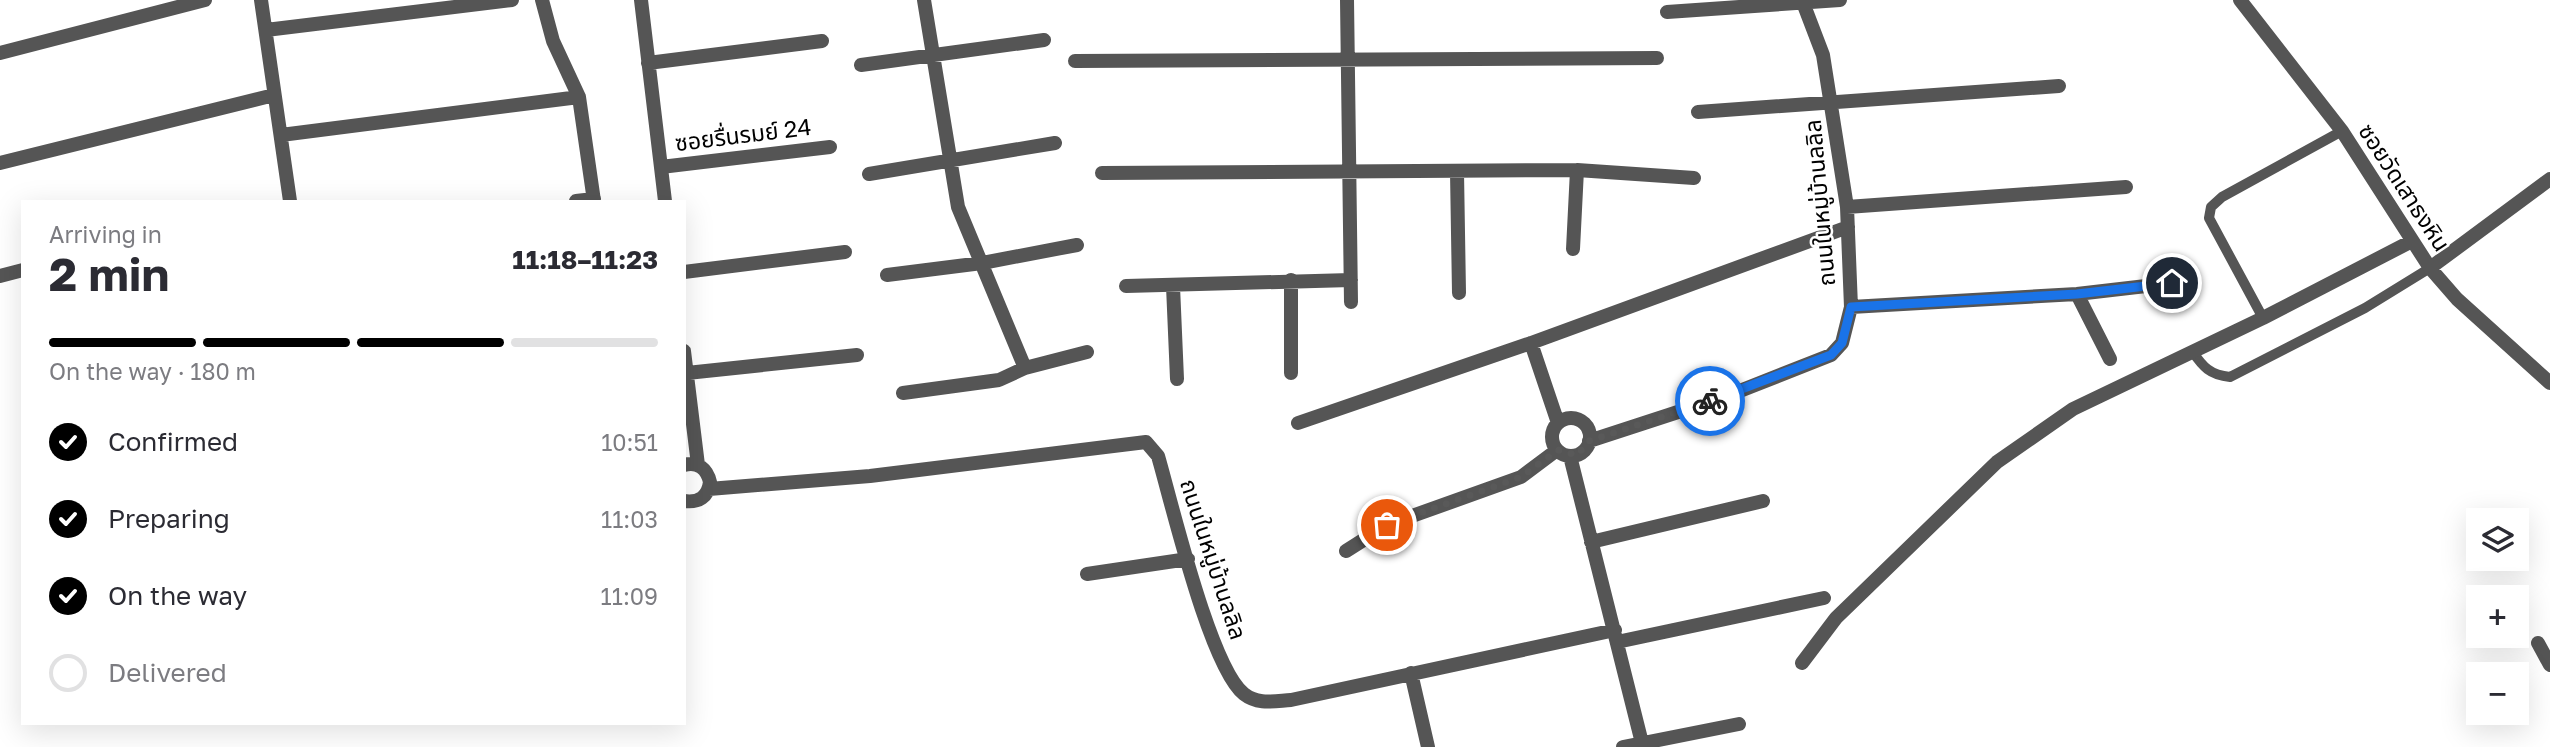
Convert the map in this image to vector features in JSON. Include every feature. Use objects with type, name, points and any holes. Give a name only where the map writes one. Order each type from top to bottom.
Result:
[{"type":"street","points":[[0,54],[205,0]]},
{"type":"street","points":[[261,0],[290,200]]},
{"type":"street","points":[[266,30],[512,0]]},
{"type":"street","points":[[542,0],[554,41],[579,97],[594,200]]},
{"type":"street","points":[[641,0],[665,200]]},
{"type":"street","points":[[924,0],[948,163],[958,207],[1026,368]]},
{"type":"street","points":[[1347,0],[1351,302]]},
{"type":"street","points":[[1667,12],[1840,0]]},
{"type":"street","name":"ซอยวัดเสาธงหิน","points":[[2240,0],[2342,131],[2430,268],[2457,299],[2550,383]]},
{"type":"street","name":"ถนนในหมู่บ้านลลิล","points":[[1346,551],[1387,525],[1521,477],[1564,453],[1582,452],[1589,441],[1727,396],[1831,355],[1842,343],[1851,307],[1847,207],[1824,55],[1802,1]]},
{"type":"street","points":[[860,65],[1044,40]]},
{"type":"street","points":[[648,62],[822,41]]},
{"type":"street","points":[[1075,61],[1657,58]]},
{"type":"street","points":[[1698,112],[2059,86]]},
{"type":"street","points":[[0,163],[274,95]]},
{"type":"street","points":[[281,135],[579,97]]},
{"type":"street","points":[[869,174],[948,163],[1055,143]]},
{"type":"street","name":"ซอยรื่นรมย์ 24","points":[[661,167],[830,147]]},
{"type":"street","points":[[1102,173],[1577,170],[1694,178]]},
{"type":"street","points":[[1573,249],[1577,170]]},
{"type":"street","points":[[1457,172],[1459,293]]},
{"type":"street","points":[[2430,268],[2550,179]]},
{"type":"street","points":[[1847,207],[2126,187]]},
{"type":"street","points":[[1298,423],[1531,343],[1848,227]]},
{"type":"street","points":[[1802,663],[1836,618],[1997,462],[2073,409],[2263,318],[2412,241]]},
{"type":"street","points":[[887,275],[982,263],[1077,245]]},
{"type":"street","points":[[686,272],[845,251]]},
{"type":"street","points":[[0,276],[21,271]]},
{"type":"street","points":[[1126,286],[1351,279]]},
{"type":"street","points":[[1291,280],[1291,373]]},
{"type":"street","points":[[1851,307],[2077,294],[2172,283]]},
{"type":"street","points":[[1172,286],[1177,379]]},
{"type":"street","points":[[2077,294],[2110,359]]},
{"type":"street","points":[[1531,343],[1558,423]]},
{"type":"street","points":[[903,393],[999,380],[1026,368],[1087,352]]},
{"type":"street","points":[[687,373],[857,355]]},
{"type":"street","points":[[686,366],[691,465],[709,474],[709,489],[699,500],[686,501]]},
{"type":"street","points":[[1589,441],[1587,428],[1577,419],[1570,418],[1558,423],[1553,432],[1552,442],[1564,453],[1591,542],[1642,743]]},
{"type":"street","name":"ถนนในหมู่บ้านลลิล","points":[[709,489],[870,477],[1146,442],[1158,456],[1210,633],[1238,687],[1254,699],[1265,702],[1291,700],[1411,673],[1824,598]]},
{"type":"street","points":[[1591,542],[1763,501]]},
{"type":"street","points":[[1087,575],[1188,559]]},
{"type":"street","points":[[2538,643],[2550,665]]},
{"type":"street","points":[[1411,673],[1428,747]]},
{"type":"street","points":[[1623,747],[1739,724]]},
{"type":"lane","points":[[2263,318],[2209,218],[2211,208],[2222,197],[2342,131]]},
{"type":"lane","points":[[2192,351],[2203,369],[2230,377],[2365,309],[2430,268]]},
{"type":"way so far","points":[[1387,525],[1526,475],[1558,450],[1570,456],[1577,455],[1587,447],[1589,441],[1710,401]]},
{"type":"route","points":[[1710,401],[1831,355],[1842,343],[1851,307],[2077,294],[2172,283]]}]
